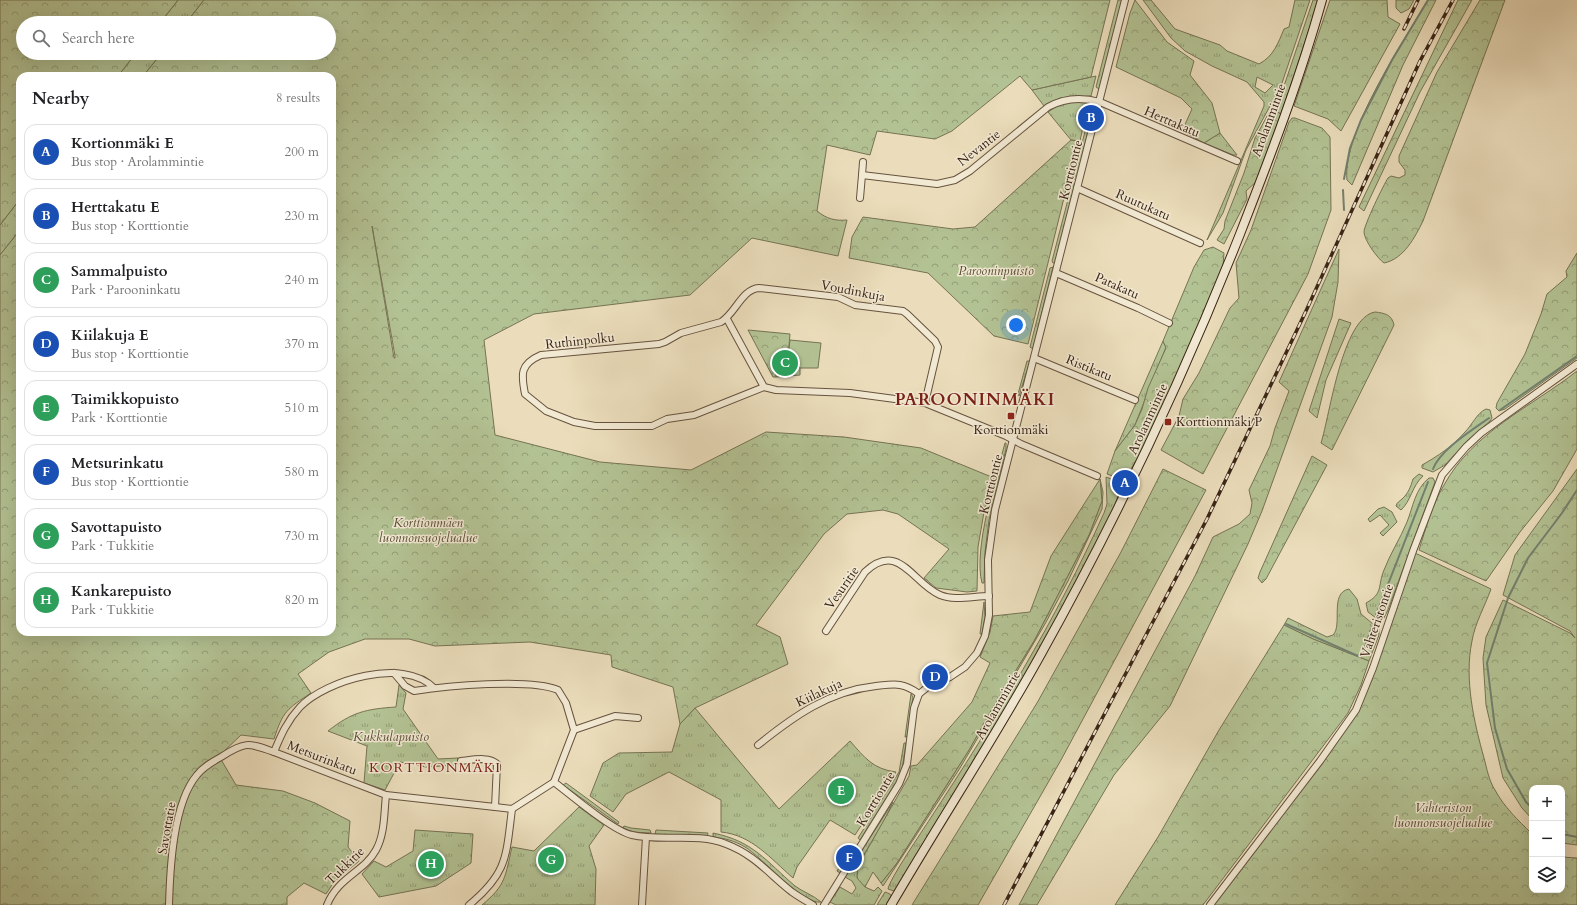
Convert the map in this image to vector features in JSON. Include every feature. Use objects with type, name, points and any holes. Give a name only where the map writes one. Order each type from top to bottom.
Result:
[{"type":"street","name":"Korttiontie","points":[[824,905],[905,773],[914,708],[919,694],[929,686],[956,674],[965,667],[977,653],[987,627],[989,596],[988,560],[995,510],[1125,0]]},
{"type":"street","name":"Arolammintie","points":[[890,905],[1041,655],[1102,541],[1157,428],[1213,302],[1251,206],[1286,110],[1322,0]]},
{"type":"street","name":"Nevantie","points":[[862,175],[937,184],[946,183],[970,171],[1056,102],[1075,99],[1100,102]]},
{"type":"street","name":"Herttakatu","points":[[1100,102],[1237,161]]},
{"type":"street","points":[[860,198],[863,162]]},
{"type":"street","name":"Ruutukatu","points":[[1077,188],[1200,243]]},
{"type":"street","name":"Patakatu","points":[[1056,273],[1131,305],[1168,323]]},
{"type":"street","name":"Voudinkuja","points":[[727,319],[747,293],[759,288],[838,297],[856,305],[903,311],[934,341],[938,347],[925,403]]},
{"type":"street","points":[[727,319],[764,388],[776,390],[850,393],[925,403],[1097,476]]},
{"type":"street","name":"Ruthinpolku","points":[[727,319],[681,333],[659,344],[541,355],[534,358],[522,372],[525,394],[546,410],[574,422],[595,426],[652,426],[667,419],[694,415],[764,388]]},
{"type":"street","name":"Ristikatu","points":[[1034,358],[1135,400]]},
{"type":"street","name":"Vahteristontie","points":[[1210,905],[1320,761],[1356,710],[1373,668],[1413,551],[1442,475],[1461,452],[1481,433],[1577,364]]},
{"type":"street","name":"Vesuritie","points":[[826,631],[865,572],[871,567],[883,562],[902,564],[930,589],[942,596],[989,596]]},
{"type":"street","points":[[394,673],[405,686],[414,691],[434,688],[508,684],[551,687],[558,690],[563,698],[574,730],[554,782],[512,809],[507,847],[501,870],[484,892],[469,905]]},
{"type":"street","name":"Metsurinkatu","points":[[434,688],[421,680],[394,673],[364,676],[353,679],[321,692],[306,701],[283,729],[274,752],[386,795],[512,809]]},
{"type":"street","name":"Kiilakuja","points":[[758,745],[795,716],[811,706],[844,692],[865,687],[899,684],[907,686],[919,694]]},
{"type":"street","points":[[574,730],[615,716],[638,718]]},
{"type":"street","name":"Savottatie","points":[[169,905],[174,847],[180,810],[185,796],[196,776],[209,764],[244,745],[252,744],[274,752]]},
{"type":"street","points":[[460,761],[489,760],[494,761],[497,764],[495,807]]},
{"type":"street","points":[[554,782],[619,830],[629,834],[646,837],[710,840],[734,847],[750,855],[793,893],[813,905]]},
{"type":"street","name":"Tukkitie","points":[[327,905],[335,888],[367,861],[377,849],[382,832],[386,795]]},
{"type":"street","points":[[642,905],[646,837]]},
{"type":"green space","points":[[0,0],[178,0],[165,16],[16,16],[16,60],[131,60],[121,72],[16,72],[16,204],[0,225]]},
{"type":"green space","points":[[178,0],[204,0],[191,16],[165,16]]},
{"type":"green space","name":"Korttionmäen luonnonsuojelualue","points":[[204,0],[1110,0],[1091,77],[1032,90],[1020,76],[952,131],[935,139],[877,131],[870,155],[827,145],[817,211],[831,219],[847,220],[838,256],[752,238],[690,295],[534,314],[484,340],[495,435],[600,462],[691,470],[766,432],[844,437],[921,448],[994,478],[984,512],[978,547],[977,591],[967,592],[936,588],[924,578],[949,549],[898,514],[883,510],[847,514],[824,534],[756,625],[780,637],[788,664],[695,708],[680,724],[673,687],[612,667],[611,655],[530,642],[435,646],[409,639],[365,639],[329,652],[298,674],[311,693],[291,707],[283,716],[274,739],[241,735],[219,756],[236,785],[283,791],[315,803],[350,821],[348,847],[359,861],[334,882],[326,894],[304,883],[287,897],[287,905],[0,905],[0,255],[16,235],[16,636],[336,636],[336,72],[146,72],[156,60],[336,60],[336,16],[191,16]],"holes":[[[372,226],[395,356],[394,358]]]},
{"type":"green space","points":[[1118,0],[1122,0],[1099,89],[1096,87]]},
{"type":"green space","points":[[1135,0],[1167,42],[1194,61],[1190,75],[1212,103],[1220,133],[1204,143],[1182,131],[1192,109],[1181,98],[1116,67],[1130,13]]},
{"type":"green space","points":[[1143,0],[1151,0],[1175,29],[1220,45],[1227,51],[1259,64],[1272,53],[1284,29],[1289,27],[1295,0],[1310,0],[1281,86],[1246,150],[1223,213],[1207,240],[1264,106],[1264,102],[1247,82],[1212,66],[1185,51],[1171,38]],"holes":[[[1257,77],[1273,85],[1265,93],[1255,87]]]},
{"type":"green space","points":[[1313,0],[1319,0],[1281,114],[1271,109],[1285,83]]},
{"type":"green space","points":[[1330,0],[1387,0],[1388,17],[1400,24],[1341,131],[1328,119],[1294,106]]},
{"type":"green space","points":[[1396,0],[1414,0],[1409,9],[1401,13],[1396,8]]},
{"type":"green space","points":[[1428,0],[1436,0],[1403,65],[1352,185],[1347,180],[1348,160],[1354,138],[1364,113],[1390,63]]},
{"type":"green space","points":[[1458,0],[1472,0],[1420,92],[1364,211],[1359,207]]},
{"type":"green space","points":[[1480,0],[1505,0],[1423,221],[1403,252],[1391,261],[1384,263],[1375,254],[1366,240],[1364,232],[1367,221],[1388,178],[1391,176],[1399,178],[1405,175],[1405,170],[1399,162],[1399,156],[1437,72]]},
{"type":"green space","points":[[131,60],[156,60],[146,72],[121,72]]},
{"type":"green space","points":[[1096,76],[1091,96],[1060,98],[1044,106],[1032,90]]},
{"type":"green space","points":[[1070,102],[1088,103],[1080,141],[1071,140],[1048,112],[1057,106]]},
{"type":"green space","points":[[1271,109],[1281,114],[1256,182],[1246,191],[1247,199],[1224,244],[1217,240],[1224,229],[1225,221],[1244,173],[1255,138]]},
{"type":"green space","points":[[1292,118],[1322,128],[1330,137],[1331,210],[1308,274],[1203,474],[1161,450],[1179,416],[1183,399],[1199,373],[1230,308],[1239,298],[1236,263],[1251,230],[1289,122]]},
{"type":"green space","points":[[1088,120],[1091,120],[1076,180],[1073,178]]},
{"type":"green space","points":[[1220,133],[1237,155],[1233,155],[1204,143]]},
{"type":"green space","name":"Parooninpuisto","points":[[1071,140],[1078,141],[1028,344],[994,336],[928,273],[849,258],[852,237],[863,217],[953,229],[975,227]]},
{"type":"green space","points":[[1072,184],[1075,184],[1055,263],[1053,263],[1052,261]]},
{"type":"green space","points":[[16,204],[16,235],[0,255],[0,225]]},
{"type":"green space","points":[[1213,247],[1224,253],[1223,266],[1193,340],[1142,451],[1124,480],[1107,474],[1115,451],[1135,425],[1142,409],[1148,388],[1166,348],[1163,341],[1194,267],[1204,250]]},
{"type":"green space","points":[[1339,249],[1338,282],[1332,317],[1262,511],[1248,544],[1170,706],[1114,775],[1037,905],[1019,905],[1195,576],[1213,537],[1239,524],[1250,514],[1252,503],[1249,490],[1270,446],[1289,391],[1279,382]]},
{"type":"green space","points":[[1577,253],[1577,358],[1505,409],[1499,411],[1496,408],[1497,403],[1525,354],[1541,314],[1547,294],[1567,277],[1566,271]]},
{"type":"green space","points":[[1053,267],[1033,348],[1031,348],[1030,347],[1050,268]]},
{"type":"green space","points":[[1375,312],[1388,315],[1392,319],[1394,325],[1332,450],[1321,443],[1339,369],[1354,331],[1364,318]]},
{"type":"green space","points":[[1339,319],[1351,323],[1326,380],[1317,418],[1309,411]]},
{"type":"green space","points":[[748,330],[790,334],[788,357],[774,359],[776,377],[773,377]]},
{"type":"green space","points":[[790,340],[821,343],[818,368],[800,368],[788,357]]},
{"type":"green space","points":[[1163,341],[1166,347],[1135,425],[1115,451]]},
{"type":"green space","points":[[788,357],[800,368],[800,375],[776,377],[774,359]]},
{"type":"green space","points":[[1027,361],[1030,361],[1019,396],[1018,394]]},
{"type":"green space","points":[[1577,371],[1577,449],[1553,491],[1520,532],[1486,581],[1419,550],[1436,500],[1456,466],[1487,435]]},
{"type":"green space","points":[[1486,409],[1490,410],[1492,418],[1490,421],[1467,441],[1445,465],[1433,472],[1422,468],[1422,465],[1455,442],[1468,429],[1480,413]]},
{"type":"green space","points":[[1005,443],[1006,449],[989,520],[985,552],[984,583],[982,583],[980,569],[983,533],[991,494]]},
{"type":"green space","points":[[1312,456],[1327,465],[1266,579],[1262,583],[1258,578],[1260,572]]},
{"type":"green space","points":[[1163,469],[1206,490],[1061,760],[978,905],[912,905],[1037,703],[1121,552]]},
{"type":"green space","points":[[1577,469],[1577,845],[1565,843],[1565,785],[1529,785],[1529,816],[1522,808],[1503,778],[1486,705],[1483,658],[1486,637],[1503,600],[1570,633],[1575,638],[1570,631],[1503,595],[1515,555]]},
{"type":"green space","points":[[1419,474],[1423,476],[1416,484],[1401,510],[1396,506],[1397,504],[1406,495],[1413,479]]},
{"type":"green space","points":[[1106,477],[1122,483],[1114,508],[1054,623],[1012,697],[894,891],[888,889],[900,866],[1001,707],[1066,592],[1104,513],[1107,504]]},
{"type":"green space","points":[[1429,478],[1433,478],[1435,482],[1388,610],[1384,618],[1376,618],[1368,612],[1366,603],[1378,593],[1384,570],[1407,522],[1417,493],[1424,482]]},
{"type":"green space","points":[[1100,479],[1103,492],[1102,509],[1068,581],[1045,624],[960,768],[883,886],[881,883],[897,863],[969,750],[992,709],[1034,641],[1089,535],[1102,501]]},
{"type":"green space","points":[[1100,479],[1102,501],[1089,535],[1034,641],[992,709],[969,750],[897,863],[881,883],[873,872],[865,887],[857,878],[858,866],[909,776],[911,766],[917,765],[972,702],[990,663],[980,657],[990,632],[993,616],[1030,612],[1051,556]]},
{"type":"green space","points":[[1384,507],[1392,512],[1397,522],[1383,536],[1380,533],[1389,525],[1380,515],[1370,522],[1368,519],[1378,509]]},
{"type":"green space","name":"Vahteriston luonnonsuojelualue","points":[[1415,553],[1491,589],[1473,634],[1469,670],[1471,700],[1487,771],[1493,786],[1503,802],[1529,831],[1529,893],[1565,893],[1565,857],[1577,858],[1577,905],[1213,905],[1352,720],[1364,697]]},
{"type":"green space","points":[[1349,589],[1357,599],[1361,614],[1379,629],[1379,635],[1369,661],[1313,639],[1284,625],[1288,618],[1327,637],[1333,635],[1337,624],[1339,596]]},
{"type":"green space","points":[[984,602],[985,617],[982,634],[980,634]]},
{"type":"green space","points":[[1284,625],[1313,639],[1369,661],[1361,685],[1348,713],[1203,905],[1115,905],[1158,837],[1219,730]]},
{"type":"green space","name":"Kukkulapuisto","points":[[399,685],[406,693],[403,709],[438,759],[458,758],[457,765],[426,767],[400,762],[385,790],[364,783],[367,746],[328,731],[352,716],[368,710],[396,707]]},
{"type":"green space","points":[[911,694],[913,697],[907,737],[905,737]]},
{"type":"green space","points":[[695,708],[779,809],[850,741],[870,762],[888,771],[896,772],[855,835],[830,820],[797,867],[793,878],[752,843],[732,834],[721,832],[721,800],[669,772],[626,794],[613,812],[590,796],[603,763],[619,753],[672,752],[680,724]]},
{"type":"green space","points":[[904,743],[906,743],[902,770],[898,779],[860,840],[858,838],[899,772]]},
{"type":"green space","points":[[566,783],[619,822],[618,824],[563,785]]},
{"type":"green space","points":[[893,802],[884,821],[863,856],[865,887],[874,891],[878,887],[882,891],[874,905],[836,905],[830,902],[840,887],[852,894],[856,888],[852,881],[845,877]]},
{"type":"green space","points":[[579,807],[604,825],[589,846],[596,869],[595,905],[482,905],[496,892],[500,886],[506,873],[512,847],[534,851]]},
{"type":"green space","points":[[624,826],[650,830],[651,833],[631,832],[623,828]]},
{"type":"green space","points":[[415,830],[473,834],[471,863],[436,886],[379,897],[362,874],[374,861],[386,867],[413,851]]},
{"type":"green space","points":[[656,830],[708,833],[707,837],[655,834]]},
{"type":"green space","points":[[713,833],[739,841],[749,847],[767,860],[795,886],[821,902],[813,901],[793,889],[745,847],[729,840],[713,837]]},
{"type":"green space","points":[[853,846],[856,847],[840,873],[837,871]]},
{"type":"green space","points":[[885,892],[891,896],[886,905],[877,905]]},
{"type":"waterway","points":[[1344,179],[1350,148],[1361,120],[1392,60],[1428,0]]},
{"type":"waterway","points":[[1343,190],[1344,210]]},
{"type":"waterway","points":[[1500,410],[1577,356]]},
{"type":"waterway","points":[[1433,469],[1442,455],[1449,448],[1489,418]]},
{"type":"waterway","points":[[1376,615],[1428,482]]},
{"type":"waterway","points":[[1529,805],[1507,769],[1495,728],[1487,663],[1508,598],[1528,558],[1562,513],[1577,490]]},
{"type":"waterway","points":[[1286,624],[1358,656],[1364,650],[1371,629]]},
{"type":"waterway","points":[[1565,835],[1577,837]]},
{"type":"railway","points":[[1404,29],[1418,0]]},
{"type":"railway","points":[[1004,905],[1207,519],[1306,311],[1420,61],[1453,0]]},
{"type":"place","name":"Herttakatu E","points":[[1091,118]]},
{"type":"place","name":"Sammalpuisto","points":[[785,363]]},
{"type":"place","name":"Korttionmäki","points":[[1011,416]]},
{"type":"place","name":"Korttionmäki P","points":[[1168,422]]},
{"type":"place","name":"Kortionmäki E","points":[[1125,483]]},
{"type":"place","name":"Kiilakuja E","points":[[935,677]]},
{"type":"place","name":"Taimikkopuisto","points":[[841,791]]},
{"type":"place","name":"Metsurinkatu","points":[[849,858]]},
{"type":"place","name":"Savottapuisto","points":[[551,860]]},
{"type":"place","name":"Kankarepuisto","points":[[431,864]]},
{"type":"district","name":"PAROONINMÄKI","points":[[975,399]]},
{"type":"district","name":"KORTTIONMÄKI","points":[[435,767]]}]
